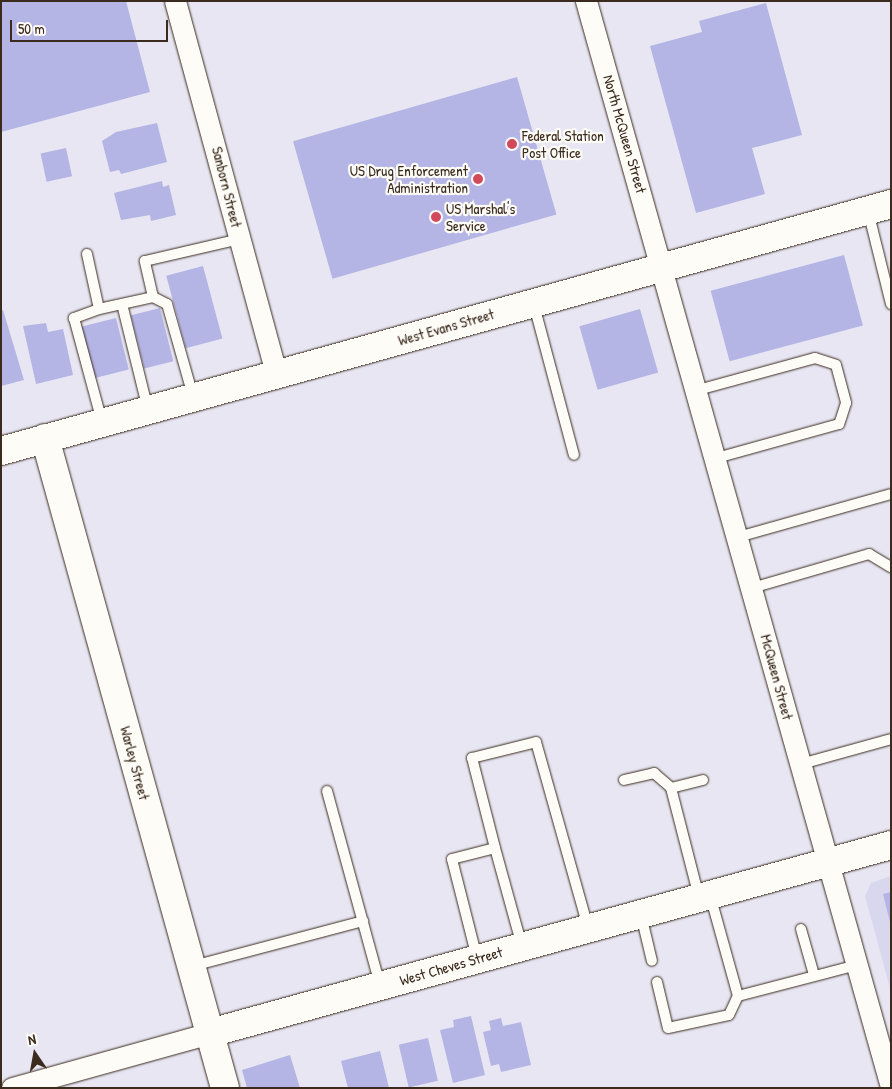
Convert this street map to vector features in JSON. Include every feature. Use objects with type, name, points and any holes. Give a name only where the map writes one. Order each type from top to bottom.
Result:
[{"type":"main road","name":"West Evans Street","points":[[1,451],[879,207]]},
{"type":"main road","name":"Warley Street","points":[[45,438],[226,1088]]},
{"type":"main road","name":"West Cheves Street","points":[[210,1033],[891,845]]},
{"type":"street","name":"Sanborn Street","points":[[175,1],[276,374]]},
{"type":"street","name":"North McQueen Street","points":[[586,1],[663,266]]},
{"type":"street","name":"McQueen Street","points":[[663,266],[891,1087]]},
{"type":"street","name":"West Cheves Street","points":[[12,1088],[210,1033]]},
{"type":"lane","points":[[879,207],[891,304]]},
{"type":"lane","points":[[153,297],[145,261],[240,239]]},
{"type":"lane","points":[[87,254],[99,309]]},
{"type":"lane","points":[[102,423],[74,318],[99,309],[153,297],[168,304],[194,397]]},
{"type":"lane","points":[[533,302],[574,455]]},
{"type":"lane","points":[[122,304],[148,410]]},
{"type":"lane","points":[[698,390],[815,358],[836,364],[846,403],[839,424],[716,458]]},
{"type":"lane","points":[[738,537],[891,494]]},
{"type":"lane","points":[[752,588],[869,554],[891,567]]},
{"type":"lane","points":[[801,764],[891,739]]},
{"type":"lane","points":[[522,947],[472,758],[536,742],[588,928]]},
{"type":"lane","points":[[624,780],[654,773],[671,788],[704,896],[738,996],[728,1015],[668,1028],[657,982]]},
{"type":"lane","points":[[671,788],[703,780]]},
{"type":"lane","points":[[327,791],[380,986]]},
{"type":"lane","points":[[477,959],[452,859],[495,848]]},
{"type":"lane","points":[[640,914],[652,961]]},
{"type":"lane","points":[[192,967],[363,921]]},
{"type":"lane","points":[[801,929],[814,976]]},
{"type":"lane","points":[[738,996],[857,965]]},
{"type":"shaded area","points":[[891,876],[891,992],[865,896],[871,883]]},
{"type":"building","points":[[1,1],[126,1],[150,92],[1,132]]},
{"type":"building","points":[[766,3],[802,135],[752,148],[765,194],[696,213],[650,46],[702,32],[699,21]]},
{"type":"building","points":[[517,77],[556,214],[332,279],[293,141]]},
{"type":"building","points":[[157,123],[167,162],[121,174],[119,170],[110,172],[102,141],[116,132]]},
{"type":"building","points":[[66,148],[72,176],[47,182],[41,153]]},
{"type":"building","points":[[162,181],[163,187],[169,185],[176,215],[151,221],[150,215],[121,220],[114,193]]},
{"type":"building","points":[[844,255],[863,326],[730,361],[711,291]]},
{"type":"building","points":[[203,266],[222,338],[186,348],[166,276]]},
{"type":"building","points":[[160,308],[173,361],[144,369],[131,315]]},
{"type":"building","points":[[640,309],[658,372],[598,390],[579,326]]},
{"type":"building","points":[[3,310],[24,380],[1,386],[1,311]]},
{"type":"building","points":[[116,318],[129,369],[94,378],[81,327]]},
{"type":"building","points":[[46,323],[48,332],[63,329],[73,375],[36,384],[23,326]]},
{"type":"building","points":[[891,892],[891,922],[890,922],[883,894]]},
{"type":"building","points":[[471,1016],[485,1075],[453,1083],[440,1030],[454,1027],[453,1020]]},
{"type":"building","points":[[501,1018],[503,1026],[521,1022],[531,1065],[501,1072],[499,1064],[491,1066],[483,1032],[491,1030],[489,1021]]},
{"type":"building","points":[[428,1038],[438,1081],[409,1088],[399,1045]]},
{"type":"building","points":[[380,1051],[389,1088],[348,1088],[341,1061]]},
{"type":"building","points":[[290,1055],[300,1088],[247,1088],[242,1070]]},
{"type":"place","name":"Federal Station Post Office","points":[[512,144]]},
{"type":"place","name":"US Drug Enforcement Administration","points":[[478,179]]},
{"type":"place","name":"US Marshal's Service","points":[[436,217]]}]
